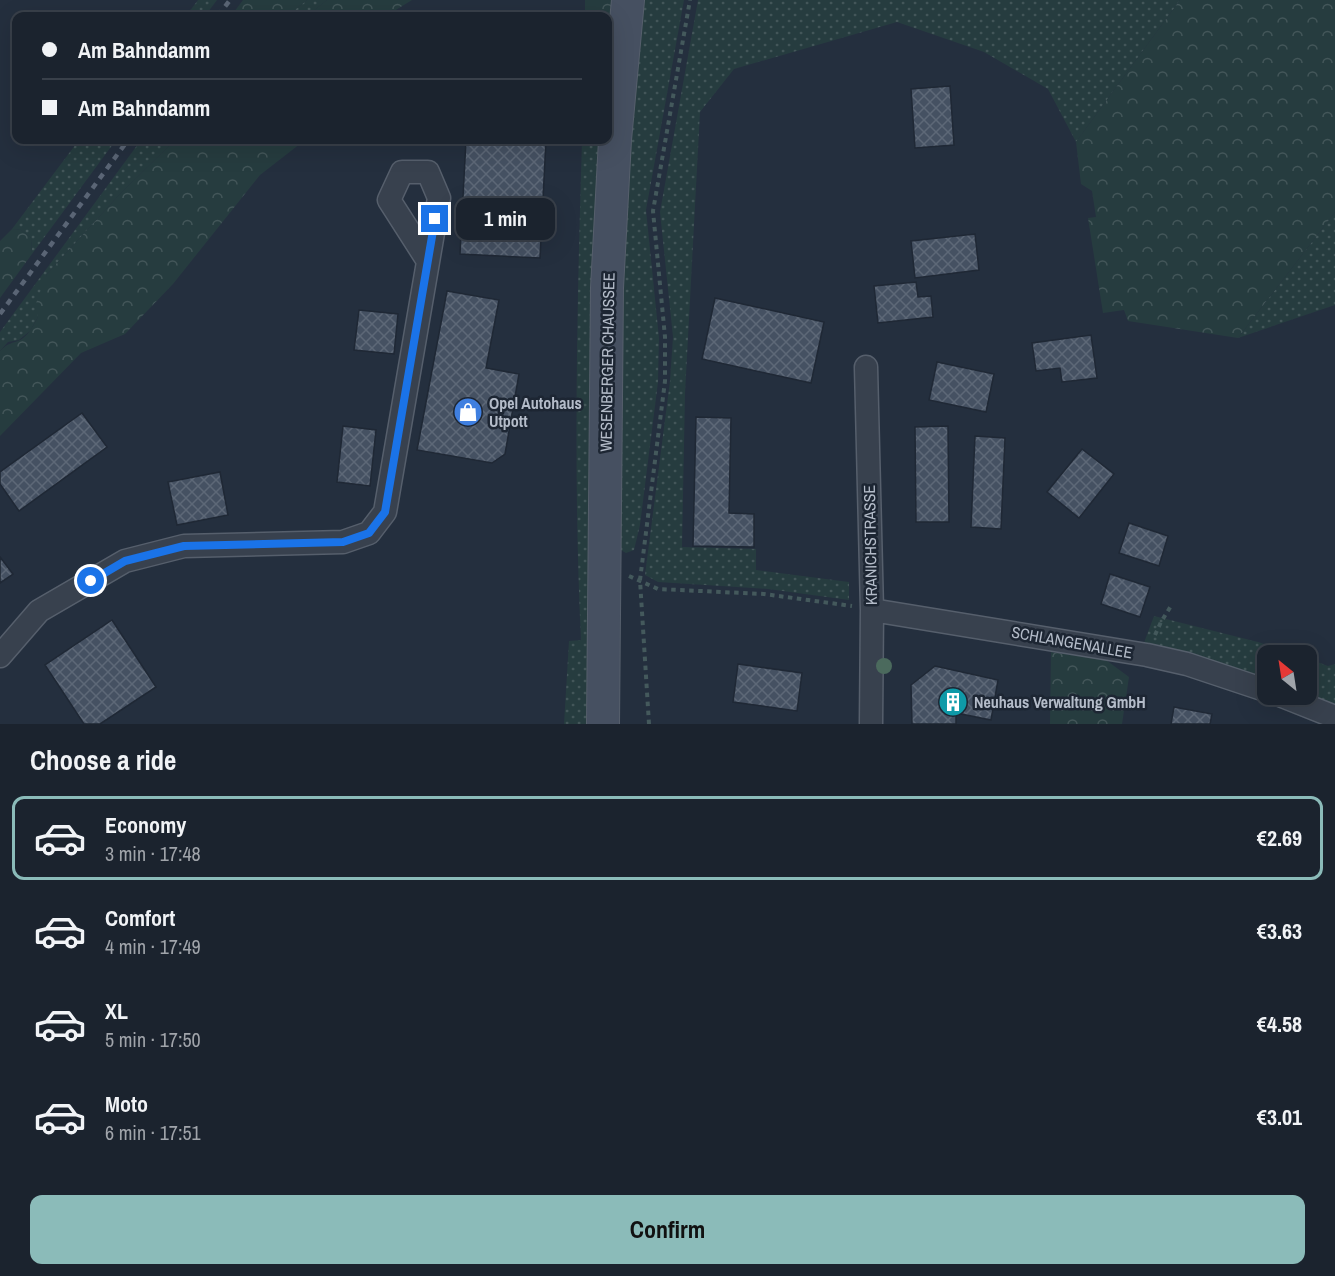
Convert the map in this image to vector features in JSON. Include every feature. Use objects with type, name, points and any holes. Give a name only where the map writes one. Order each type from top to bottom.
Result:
[{"type":"main road","name":"WESENBERGER CHAUSSEE","points":[[603,724],[607,288],[615,140],[628,0]]},
{"type":"street","points":[[0,656],[39,611],[125,561],[184,546],[343,542],[369,533],[385,512],[428,261]]},
{"type":"street","name":"KRANICHSTRASSE","points":[[866,367],[872,610],[871,724]]},
{"type":"street","name":"SCHLANGENALLEE","points":[[872,610],[1147,655],[1187,664],[1257,687]]},
{"type":"street","points":[[1305,705],[1335,717]]},
{"type":"path","points":[[649,724],[640,580],[664,381],[665,337],[653,211],[690,0]]},
{"type":"path","points":[[605,568],[658,589],[764,594],[872,610]]},
{"type":"path","points":[[1161,622],[1171,606]]},
{"type":"green space","points":[[198,0],[217,0],[208,12],[189,12]]},
{"type":"green space","points":[[243,0],[307,0],[292,12],[234,12]]},
{"type":"green space","points":[[307,0],[327,0],[312,12],[292,12]]},
{"type":"green space","points":[[327,0],[412,0],[392,12],[312,12]]},
{"type":"green space","points":[[585,0],[613,0],[612,13],[585,12]]},
{"type":"green space","points":[[641,0],[684,0],[646,210],[659,338],[658,382],[640,525],[634,550],[626,553],[617,548],[618,409],[629,140]]},
{"type":"green space","points":[[698,0],[1180,0],[1076,142],[1048,89],[984,52],[897,22],[734,69],[700,112],[685,394],[682,547],[756,549],[756,570],[849,582],[849,600],[768,589],[658,582],[645,575],[670,381],[673,337],[660,212]]},
{"type":"green space","points":[[1180,0],[1335,0],[1335,212],[1238,338],[1128,321],[1124,310],[1103,313],[1088,218],[1096,217],[1092,191],[1081,184],[1076,142]]},
{"type":"green space","points":[[76,144],[113,144],[32,254],[31,238],[21,230],[12,229]]},
{"type":"green space","points":[[138,144],[171,144],[119,195],[47,274],[38,317],[30,331],[19,340],[8,342],[0,351],[0,332]]},
{"type":"green space","points":[[171,144],[300,144],[260,175],[173,284],[125,334],[81,353],[0,436],[0,351],[27,334],[38,317],[35,306],[47,274],[119,195]]},
{"type":"green space","points":[[582,144],[599,144],[593,290],[588,714],[587,724],[564,724],[569,641],[581,640],[576,453]]},
{"type":"green space","points":[[1335,212],[1335,305],[1238,338]]},
{"type":"green space","points":[[12,229],[21,230],[31,238],[32,254],[0,298],[0,241]]},
{"type":"green space","points":[[1154,616],[1267,645],[1257,645],[1257,681],[1142,648]]},
{"type":"green space","points":[[1051,652],[1106,660],[1129,677],[1122,724],[1050,724]]},
{"type":"green space","points":[[1317,662],[1328,666],[1335,664],[1335,710],[1317,700]]},
{"type":"building","points":[[950,86],[954,145],[915,148],[911,89]]},
{"type":"building","points":[[466,144],[546,144],[540,258],[460,254]]},
{"type":"building","points":[[975,234],[979,270],[915,278],[911,241]]},
{"type":"building","points":[[916,282],[918,297],[931,296],[933,317],[878,323],[874,286]]},
{"type":"building","name":"Opel Autohaus Utpott","points":[[447,291],[499,300],[486,368],[519,374],[505,454],[492,463],[417,450]]},
{"type":"building","points":[[715,298],[824,322],[811,383],[702,359]]},
{"type":"building","points":[[359,310],[398,314],[394,354],[354,350]]},
{"type":"building","points":[[1091,335],[1097,378],[1062,382],[1060,368],[1036,371],[1032,343]]},
{"type":"building","points":[[937,362],[994,374],[986,412],[929,400]]},
{"type":"building","points":[[82,413],[107,447],[19,511],[0,484],[0,472]]},
{"type":"building","points":[[696,417],[731,418],[729,513],[754,514],[754,547],[693,546]]},
{"type":"building","points":[[343,426],[376,430],[370,486],[337,482]]},
{"type":"building","points":[[948,426],[949,522],[916,522],[915,427]]},
{"type":"building","points":[[975,436],[1005,438],[1001,529],[971,527]]},
{"type":"building","points":[[1082,449],[1114,474],[1079,518],[1047,492]]},
{"type":"building","points":[[220,472],[228,515],[177,525],[168,482]]},
{"type":"building","points":[[1129,523],[1168,536],[1159,566],[1119,553]]},
{"type":"building","points":[[0,557],[13,574],[0,583]]},
{"type":"building","points":[[1110,574],[1150,587],[1140,617],[1101,604]]},
{"type":"building","points":[[112,620],[156,687],[100,724],[84,724],[45,665]]},
{"type":"building","points":[[738,664],[802,673],[797,711],[733,702]]},
{"type":"building","name":"Neuhaus Verwaltung GmbH","points":[[935,666],[998,680],[991,720],[956,713],[956,724],[912,724],[911,685]]},
{"type":"building","points":[[1174,707],[1212,714],[1210,724],[1171,724]]},
{"type":"railway","points":[[221,12],[230,0]]},
{"type":"railway","points":[[0,314],[125,144]]},
{"type":"place","name":"Opel Autohaus Utpott","points":[[468,412]]},
{"type":"place","name":"Neuhaus Verwaltung GmbH","points":[[953,702]]},
{"type":"route","points":[[91,581],[125,561],[184,546],[343,542],[369,533],[385,512],[435,219]]}]
